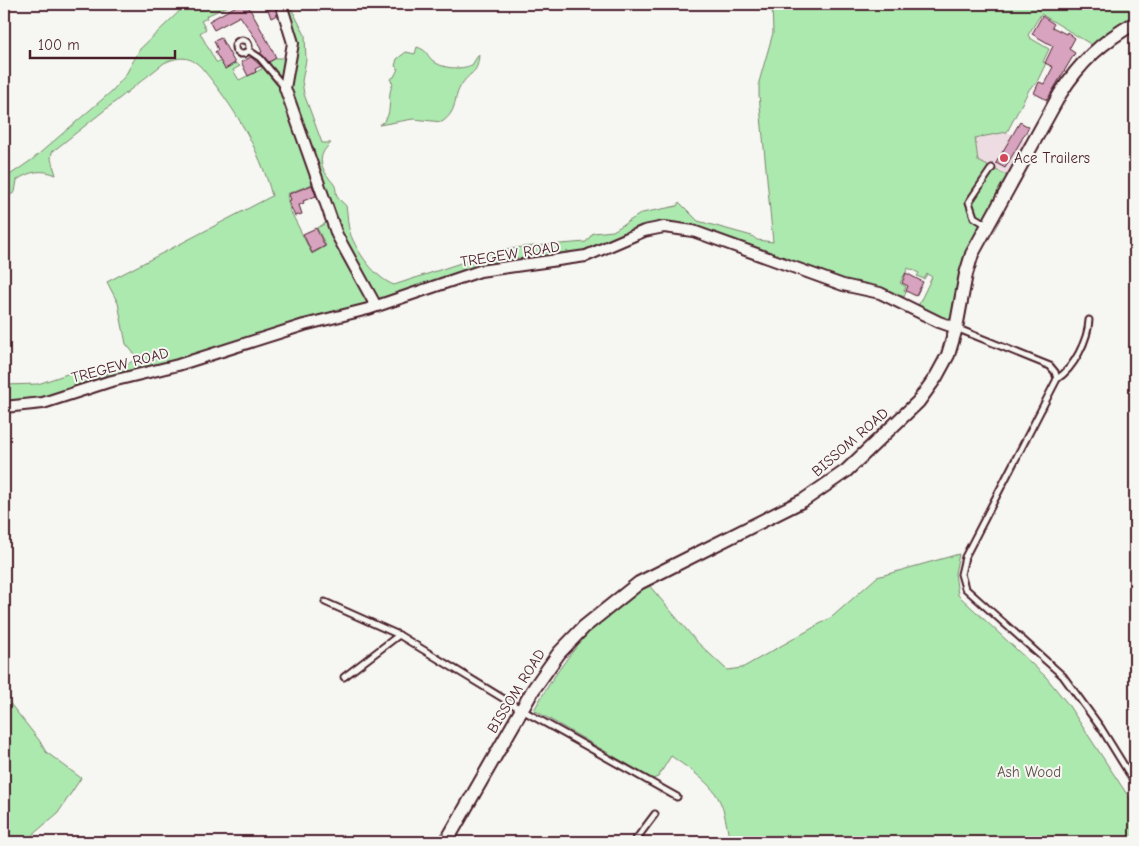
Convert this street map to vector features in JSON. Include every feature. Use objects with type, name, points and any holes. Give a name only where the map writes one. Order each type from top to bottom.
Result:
[{"type":"street","points":[[281,4],[293,43],[285,88],[334,228],[376,306]]},
{"type":"street","name":"BISSOM ROAD","points":[[446,842],[522,710],[548,668],[570,641],[623,594],[658,572],[804,500],[846,471],[908,412],[927,390],[945,361],[956,328],[966,274],[972,254],[987,225],[1074,72],[1101,45],[1135,23]]},
{"type":"street","name":"TREGEW ROAD","points":[[4,407],[50,401],[108,382],[178,365],[304,325],[376,306],[480,271],[578,258],[598,252],[644,231],[670,227],[713,237],[843,285],[880,293],[939,322],[956,328]]},
{"type":"lane","points":[[248,50],[260,58],[285,88]]},
{"type":"lane","points":[[987,225],[974,218],[969,202],[992,168]]},
{"type":"lane","points":[[1089,320],[1088,328],[1072,364],[1057,379],[965,556],[961,574],[965,588],[977,601],[1063,676],[1101,728],[1135,782]]},
{"type":"lane","points":[[956,328],[1050,366],[1056,372],[1057,379]]},
{"type":"lane","points":[[325,602],[399,635],[522,710],[676,797]]},
{"type":"lane","points":[[344,677],[399,635]]},
{"type":"lane","points":[[634,842],[655,814]]},
{"type":"shaded area","points":[[1007,132],[1031,144],[1012,178],[978,161],[975,138]]},
{"type":"green space","points":[[187,4],[233,4],[206,16],[207,18],[201,21],[206,29],[200,33],[216,62],[221,62],[225,69],[235,63],[240,66],[233,70],[239,80],[262,69],[261,67],[276,58],[291,58],[281,4],[289,4],[305,35],[306,60],[302,81],[304,94],[322,143],[331,143],[321,158],[323,168],[336,188],[338,198],[346,206],[349,230],[357,248],[380,277],[394,285],[494,252],[522,247],[586,242],[593,233],[613,231],[642,213],[677,206],[679,202],[698,221],[752,236],[757,240],[773,242],[759,95],[759,82],[773,33],[772,4],[1135,4],[1135,23],[1097,48],[1041,14],[1028,35],[1049,49],[1043,62],[1046,63],[1036,84],[1030,88],[1007,132],[975,138],[978,161],[1012,178],[987,224],[956,327],[916,310],[932,277],[927,274],[924,279],[917,276],[919,273],[908,268],[900,283],[906,287],[904,291],[906,292],[904,297],[898,294],[897,297],[671,226],[610,246],[501,267],[74,392],[4,406],[4,385],[38,384],[70,373],[84,377],[105,374],[124,367],[132,361],[136,356],[126,344],[118,303],[107,282],[272,196],[253,145],[224,97],[197,63],[179,58],[164,63],[52,152],[51,159],[56,175],[36,172],[27,175],[17,180],[15,192],[4,199],[4,179],[33,159],[112,91],[125,76],[140,49]],"holes":[[[317,182],[331,220],[317,228],[326,246],[312,254],[290,210],[287,194]]]},
{"type":"green space","points":[[417,47],[425,51],[436,63],[451,68],[462,68],[472,65],[479,54],[476,69],[462,84],[451,113],[442,122],[413,119],[379,125],[384,121],[389,112],[393,84],[390,79],[394,77],[398,69],[395,66],[397,59],[406,52],[415,54]]},
{"type":"green space","name":"Ash Wood","points":[[959,554],[955,573],[958,595],[1046,677],[1067,703],[1134,805],[1135,842],[730,842],[724,813],[717,796],[700,777],[671,756],[658,777],[653,779],[534,710],[550,683],[578,645],[610,612],[648,584],[696,641],[727,670],[742,668],[832,617],[877,577]]},
{"type":"green space","points":[[4,696],[39,740],[46,752],[81,778],[58,813],[24,842],[4,842]]},
{"type":"building","points":[[240,4],[247,4],[276,58],[269,62],[260,53],[262,52],[256,39],[240,16],[214,30],[209,21]]},
{"type":"building","points":[[266,4],[274,4],[277,15],[271,18]]},
{"type":"building","points":[[1042,16],[1054,24],[1052,27],[1066,34],[1067,32],[1075,38],[1069,49],[1075,53],[1047,100],[1034,93],[1039,82],[1044,84],[1053,67],[1045,63],[1053,46],[1032,34]]},
{"type":"building","points":[[221,38],[235,63],[225,69],[215,52],[218,50],[214,41]]},
{"type":"building","points":[[251,57],[261,66],[255,69],[256,72],[248,76],[241,62]]},
{"type":"building","points":[[1020,122],[1029,127],[1005,168],[996,163]]},
{"type":"building","points":[[312,185],[316,196],[303,201],[304,203],[299,205],[302,214],[295,216],[288,201],[291,200],[289,194]]},
{"type":"building","points":[[316,228],[325,246],[312,253],[303,234]]},
{"type":"building","points":[[906,273],[923,282],[916,296],[906,291],[908,286],[902,283]]},
{"type":"place","name":"Ace Trailers","points":[[1004,158]]}]
